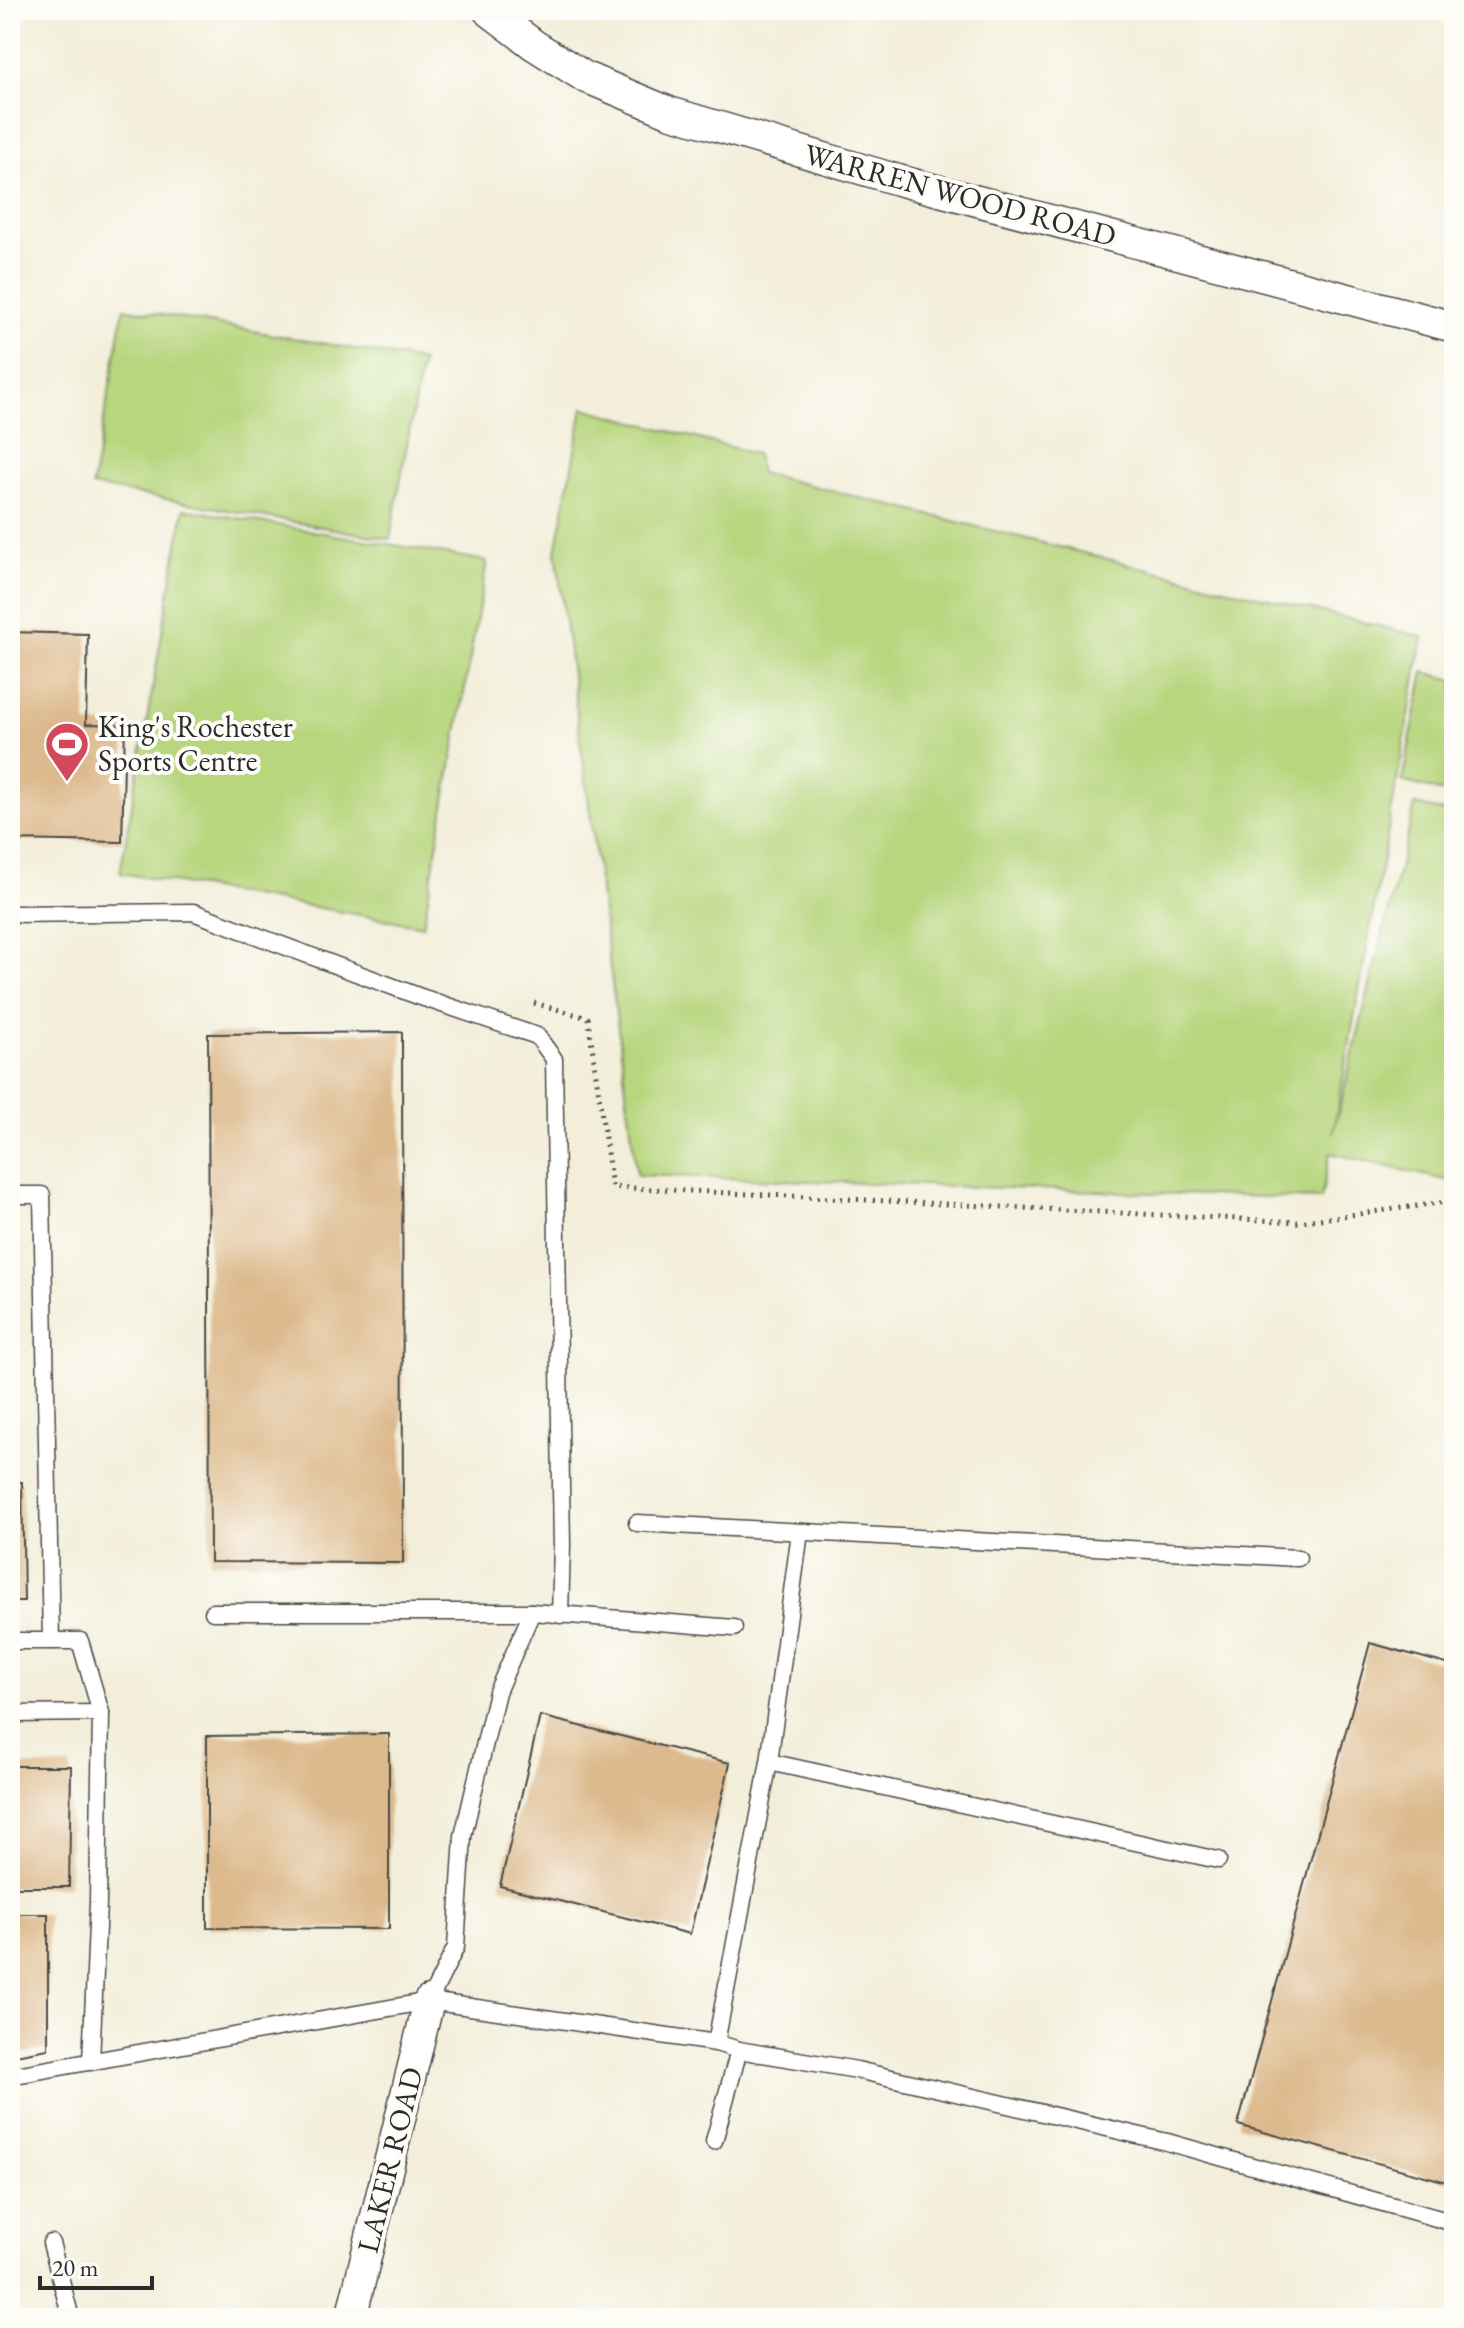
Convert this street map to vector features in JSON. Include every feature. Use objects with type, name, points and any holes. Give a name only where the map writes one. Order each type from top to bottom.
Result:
[{"type":"street","name":"WARREN WOOD ROAD","points":[[488,10],[534,45],[585,77],[669,112],[898,180],[1454,327]]},
{"type":"street","name":"LAKER ROAD","points":[[351,2318],[429,2001]]},
{"type":"lane","points":[[10,914],[193,912],[418,996],[537,1036],[554,1059],[562,1545],[560,1615]]},
{"type":"lane","points":[[10,1195],[42,1195],[51,1641]]},
{"type":"lane","points":[[637,1523],[1298,1558]]},
{"type":"lane","points":[[716,2043],[769,1762],[800,1532]]},
{"type":"lane","points":[[213,1612],[532,1612],[734,1628]]},
{"type":"lane","points":[[429,2001],[456,1947],[463,1836],[497,1692],[532,1612]]},
{"type":"lane","points":[[10,1641],[80,1641],[101,1713],[98,1903],[91,2062]]},
{"type":"lane","points":[[10,1714],[101,1713]]},
{"type":"lane","points":[[769,1762],[1218,1860]]},
{"type":"lane","points":[[10,2076],[429,2001],[716,2043],[739,2050],[857,2070],[1167,2142],[1454,2223]]},
{"type":"lane","points":[[714,2141],[739,2050]]},
{"type":"lane","points":[[51,2243],[71,2318]]},
{"type":"path","points":[[527,1001],[588,1018],[612,1187],[1298,1222],[1454,1201]]},
{"type":"green space","points":[[124,308],[422,361],[390,539],[92,486]]},
{"type":"green space","points":[[583,408],[756,454],[760,473],[1423,637],[1333,1134],[1415,805],[1454,814],[1454,1182],[1330,1153],[1321,1199],[637,1175],[556,552]]},
{"type":"green space","points":[[184,509],[487,561],[423,926],[120,873]]},
{"type":"green space","points":[[1424,672],[1454,680],[1454,795],[1402,781]]},
{"type":"building","name":"King's Rochester Sports Centre","points":[[10,632],[88,634],[86,724],[125,725],[122,842],[10,840]]},
{"type":"building","points":[[402,1032],[403,1563],[210,1562],[208,1034]]},
{"type":"building","points":[[10,1482],[22,1482],[24,1601],[10,1601]]},
{"type":"building","points":[[1370,1643],[1454,1666],[1454,2184],[1238,2125]]},
{"type":"building","points":[[540,1716],[730,1763],[690,1934],[500,1886]]},
{"type":"building","points":[[389,1734],[389,1929],[207,1928],[207,1736]]},
{"type":"building","points":[[10,1766],[71,1766],[69,1887],[10,1887]]},
{"type":"building","points":[[10,1914],[48,1914],[48,2049],[10,2056]]},
{"type":"place","name":"King's Rochester Sports Centre","points":[[67,783]]}]
